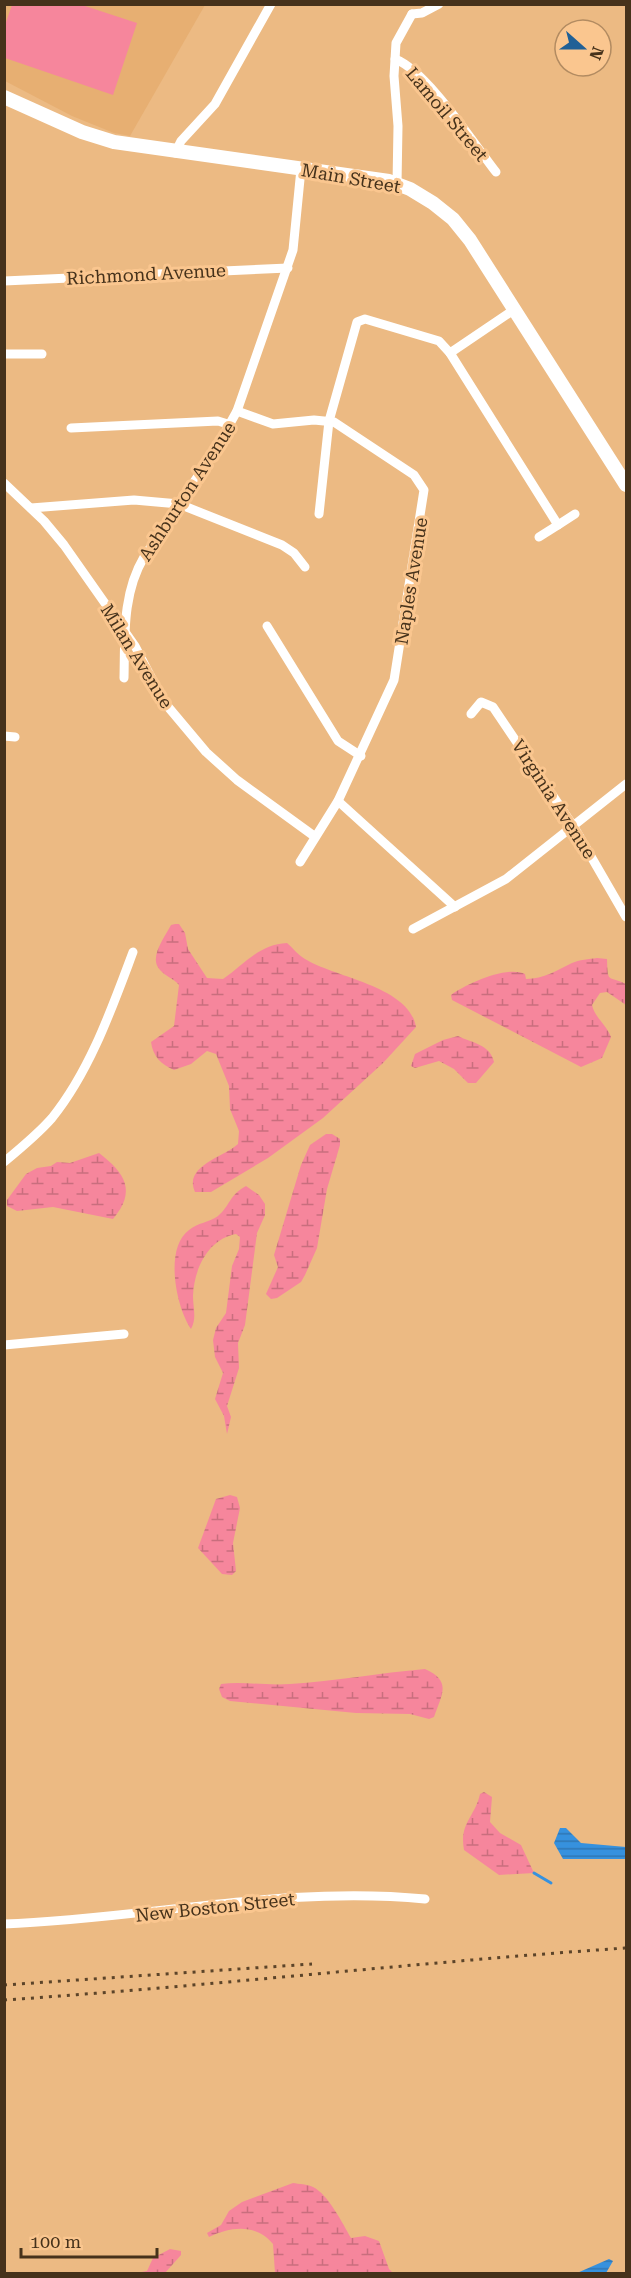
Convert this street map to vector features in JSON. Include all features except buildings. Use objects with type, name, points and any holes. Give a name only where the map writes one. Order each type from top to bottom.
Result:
[{"type":"main road","name":"Main Street","points":[[4,98],[104,140],[175,153],[397,184],[422,195],[453,219],[470,240],[627,485]]},
{"type":"street","points":[[175,153],[181,141],[215,104],[271,4]]},
{"type":"street","points":[[397,184],[395,59],[398,38],[411,9],[430,10],[439,4]]},
{"type":"street","name":"Lamoil Street","points":[[395,59],[418,74],[496,172]]},
{"type":"street","name":"Ashburton Avenue","points":[[124,678],[127,605],[136,573],[231,425],[237,411],[288,268],[297,232],[301,169]]},
{"type":"street","name":"Richmond Avenue","points":[[4,281],[288,268]]},
{"type":"street","points":[[450,353],[515,309]]},
{"type":"street","points":[[319,514],[329,421],[355,326],[359,320],[365,319],[439,341],[450,353],[558,525]]},
{"type":"street","points":[[4,354],[42,354]]},
{"type":"street","points":[[237,411],[273,424],[329,421]]},
{"type":"street","points":[[71,428],[218,421],[231,425]]},
{"type":"street","name":"Naples Avenue","points":[[300,862],[314,836],[338,801],[397,670],[424,490],[414,475],[329,421]]},
{"type":"street","name":"Milan Avenue","points":[[4,483],[31,508],[64,545],[125,632],[164,702],[206,752],[237,780],[314,836]]},
{"type":"street","points":[[31,508],[134,500],[179,504],[274,541],[291,550],[305,567]]},
{"type":"street","points":[[539,537],[575,514]]},
{"type":"street","points":[[267,626],[338,741],[360,756]]},
{"type":"street","name":"Virginia Avenue","points":[[471,714],[481,702],[494,707],[574,827],[627,917]]},
{"type":"street","points":[[4,736],[15,737]]},
{"type":"street","points":[[413,929],[506,879],[627,784]]},
{"type":"street","points":[[338,801],[455,907]]},
{"type":"street","points":[[4,1162],[50,1120],[69,1093],[99,1036],[133,952]]},
{"type":"street","points":[[4,1344],[124,1334]]},
{"type":"street","name":"New Boston Street","points":[[4,1924],[97,1919],[357,1895],[425,1899]]},
{"type":"shaded area","points":[[4,5],[205,5],[130,136],[114,133],[72,116],[5,81]]},
{"type":"green space","points":[[12,5],[82,5],[137,23],[113,95],[5,58],[5,25]]},
{"type":"green space","points":[[179,924],[185,933],[188,949],[207,978],[223,979],[260,951],[277,944],[287,943],[302,957],[318,966],[386,992],[410,1013],[416,1027],[383,1063],[323,1118],[268,1158],[211,1192],[195,1192],[193,1183],[200,1169],[238,1144],[239,1131],[230,1109],[229,1086],[216,1054],[207,1051],[191,1064],[174,1070],[158,1059],[151,1042],[174,1026],[179,985],[160,970],[156,960],[162,941],[171,925]]},
{"type":"green space","points":[[597,958],[607,959],[610,978],[626,984],[626,1005],[607,992],[600,993],[592,1005],[611,1037],[602,1058],[581,1067],[452,1000],[451,995],[487,977],[517,972],[525,974],[526,979],[533,979],[575,962]]},
{"type":"green space","points":[[458,1036],[480,1045],[492,1056],[494,1062],[476,1083],[468,1083],[454,1069],[439,1061],[415,1068],[411,1066],[415,1054],[443,1040]]},
{"type":"green space","points":[[326,1134],[332,1134],[340,1139],[340,1145],[327,1189],[317,1248],[301,1282],[277,1298],[271,1299],[266,1294],[278,1267],[274,1255],[301,1165],[310,1145]]},
{"type":"green space","points":[[99,1153],[116,1168],[125,1183],[125,1200],[113,1219],[53,1207],[17,1211],[7,1206],[7,1200],[26,1174],[57,1162],[70,1163]]},
{"type":"green space","points":[[246,1186],[259,1195],[265,1204],[265,1215],[257,1233],[245,1325],[238,1343],[239,1368],[227,1406],[231,1417],[227,1434],[224,1416],[215,1399],[223,1373],[215,1357],[213,1340],[216,1328],[226,1313],[232,1266],[239,1249],[240,1237],[236,1234],[226,1237],[210,1249],[204,1257],[194,1286],[194,1317],[191,1329],[177,1293],[175,1263],[181,1239],[189,1230],[218,1216],[236,1193]]},
{"type":"green space","points":[[230,1495],[237,1497],[240,1508],[233,1543],[236,1571],[232,1575],[222,1574],[198,1548],[216,1499]]},
{"type":"green space","points":[[425,1669],[439,1678],[443,1689],[434,1717],[429,1719],[410,1714],[356,1713],[230,1701],[222,1697],[219,1689],[221,1684],[290,1684]]},
{"type":"green space","points":[[484,1792],[492,1797],[490,1822],[500,1833],[521,1845],[534,1873],[499,1875],[464,1850],[466,1826],[480,1794]]},
{"type":"green space","points":[[293,2183],[308,2185],[319,2191],[335,2210],[351,2238],[365,2236],[379,2241],[389,2269],[393,2273],[275,2273],[273,2244],[266,2237],[251,2230],[234,2229],[209,2237],[207,2233],[221,2225],[229,2211],[242,2202]]},
{"type":"green space","points":[[170,2249],[181,2251],[181,2255],[165,2273],[136,2273],[147,2271],[153,2258]]},
{"type":"water","points":[[560,1828],[566,1828],[581,1843],[626,1847],[626,1859],[563,1859],[554,1843]]},
{"type":"water","points":[[609,2259],[613,2261],[606,2273],[577,2273]]},
{"type":"waterway","points":[[534,1873],[551,1883]]},
{"type":"railway","points":[[4,2000],[626,1948]]},
{"type":"railway","points":[[4,1985],[312,1964]]}]
